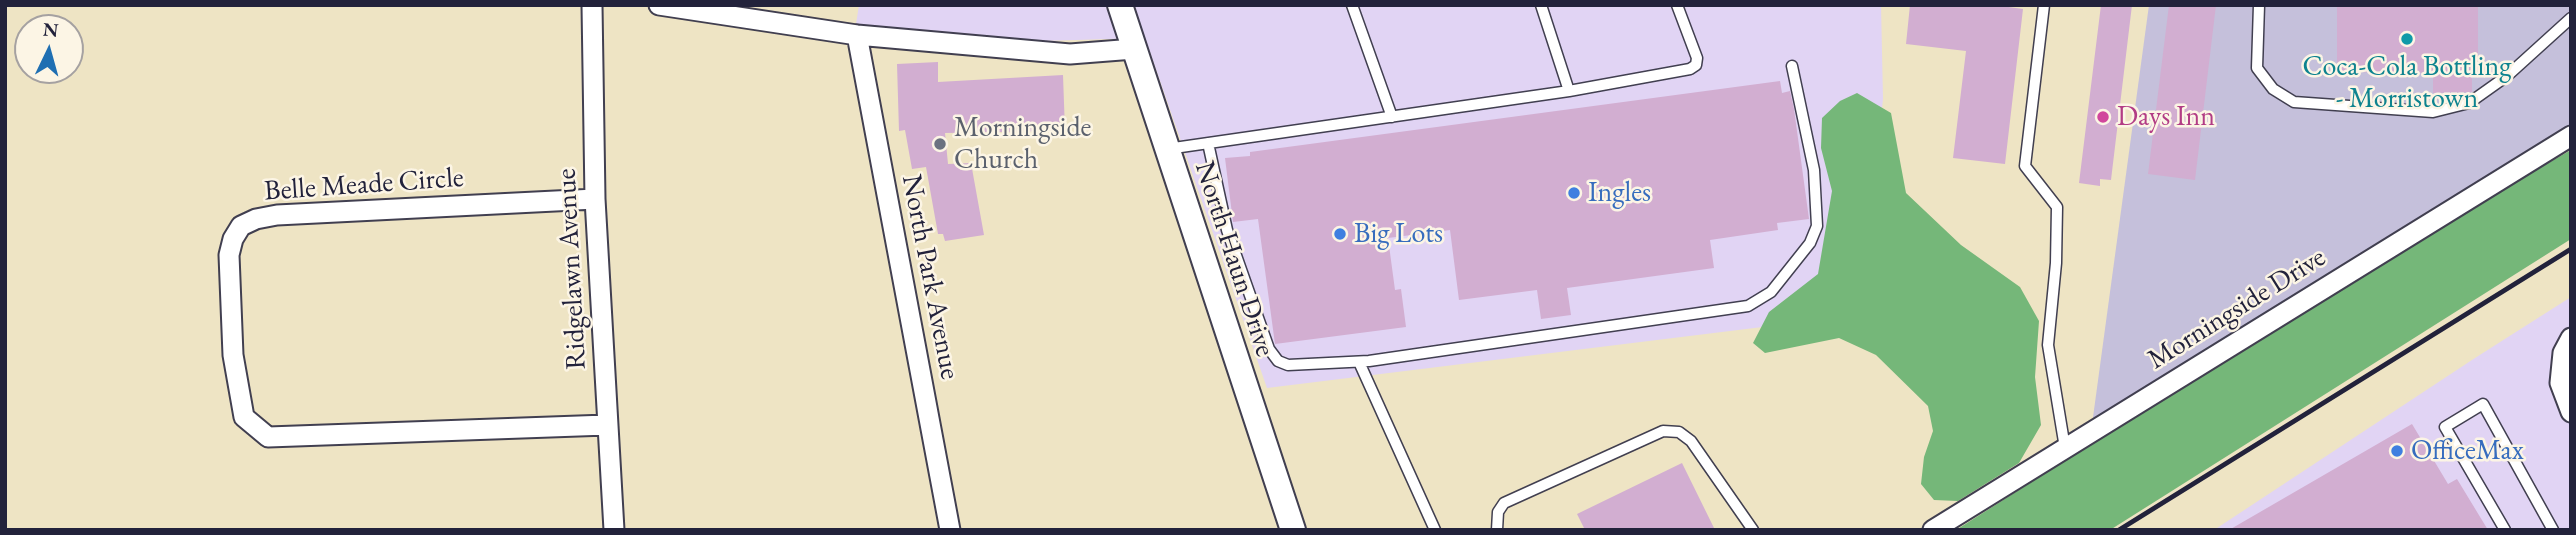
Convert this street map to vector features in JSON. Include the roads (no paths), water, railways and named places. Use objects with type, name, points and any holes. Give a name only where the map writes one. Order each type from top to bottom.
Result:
[{"type":"street","name":"Ridgelawn Avenue","points":[[592,5],[595,199],[614,530]]},
{"type":"street","points":[[659,5],[857,35],[1070,54],[1134,49]]},
{"type":"street","name":"North Haun Drive","points":[[1120,5],[1293,530]]},
{"type":"street","name":"North Park Avenue","points":[[857,35],[950,530]]},
{"type":"street","name":"Morningside Drive","points":[[1933,530],[2571,135]]},
{"type":"street","name":"Belle Meade Circle","points":[[595,199],[277,215],[256,219],[241,226],[233,239],[229,255],[233,355],[244,417],[268,437],[607,425]]},
{"type":"street","points":[[2571,338],[2563,353],[2560,383],[2571,412]]},
{"type":"lane","points":[[1352,5],[1392,117]]},
{"type":"lane","points":[[1541,5],[1569,91]]},
{"type":"lane","points":[[1167,149],[1569,91],[1690,69],[1696,65],[1697,58],[1678,5]]},
{"type":"lane","points":[[2044,5],[2025,166],[2057,206],[2056,263],[2048,345],[2065,448]]},
{"type":"lane","points":[[2259,5],[2258,68],[2273,89],[2294,102],[2333,107],[2433,112],[2469,103],[2507,76],[2571,18]]},
{"type":"lane","points":[[1208,143],[1227,230],[1269,349],[1278,361],[1289,365],[1359,362],[1748,306],[1770,292],[1811,243],[1817,226],[1814,170],[1792,65]]},
{"type":"lane","points":[[1359,362],[1435,530]]},
{"type":"lane","points":[[2503,529],[2445,426],[2483,404],[2553,530]]},
{"type":"lane","points":[[1497,530],[1498,512],[1504,503],[1663,431],[1679,432],[1691,441],[1753,530]]},
{"type":"railway","points":[[2119,530],[2571,249]]},
{"type":"place","name":"Coca-Cola Bottling - Morristown","points":[[2407,39]]},
{"type":"place","name":"Days Inn","points":[[2103,117]]},
{"type":"place","name":"Morningside Church","points":[[940,144]]},
{"type":"place","name":"Ingles","points":[[1574,193]]},
{"type":"place","name":"Big Lots","points":[[1340,234]]},
{"type":"place","name":"OfficeMax","points":[[2397,451]]}]
